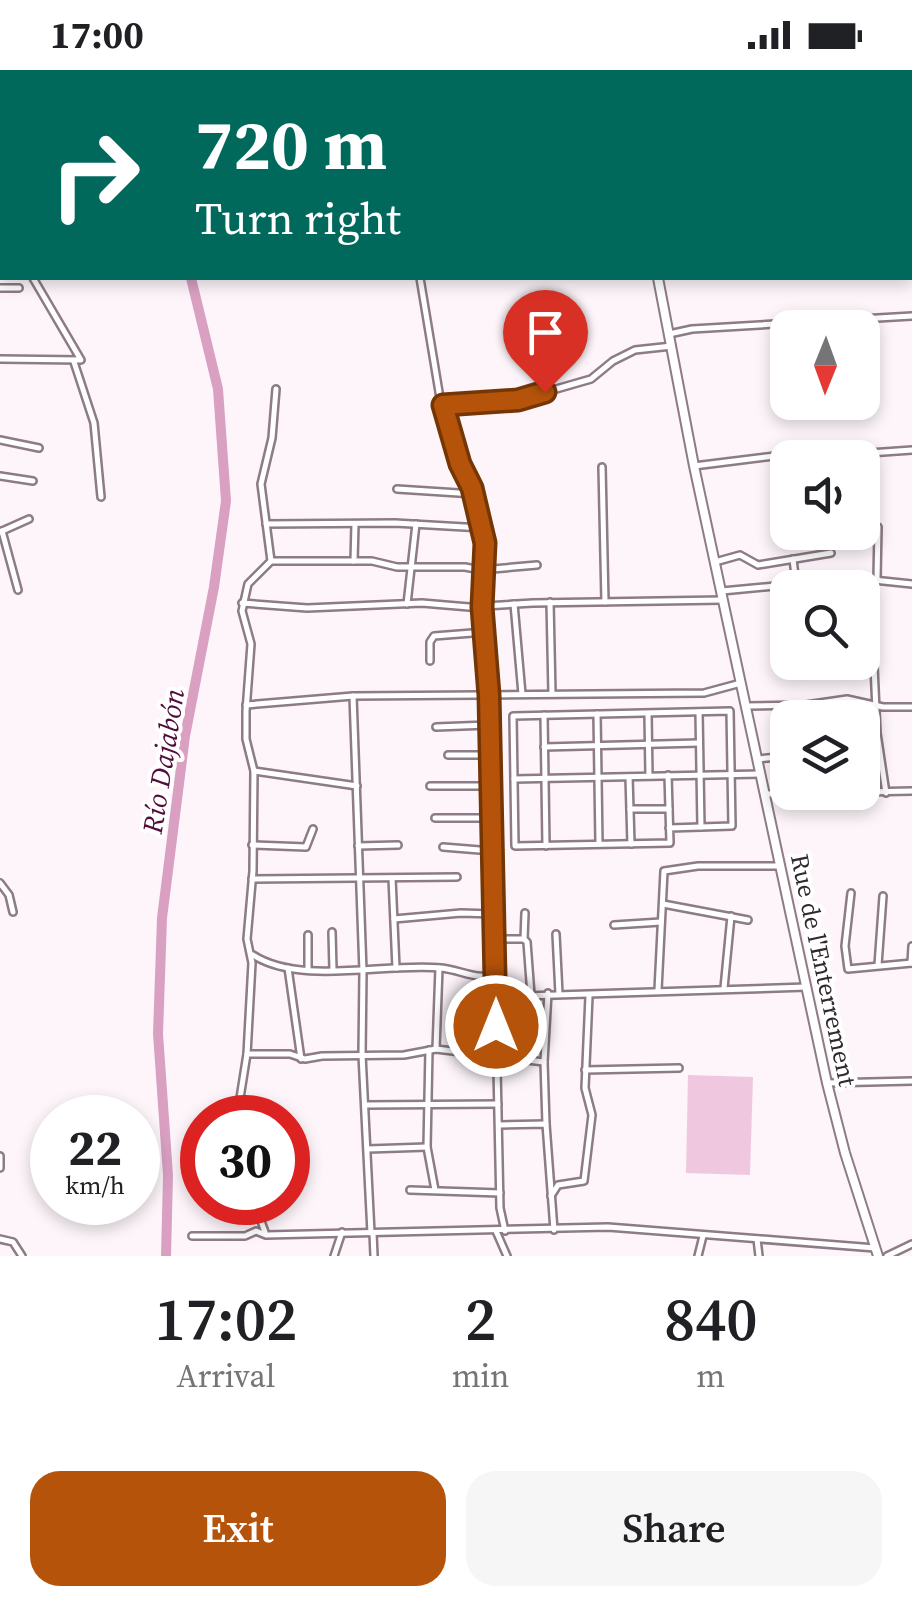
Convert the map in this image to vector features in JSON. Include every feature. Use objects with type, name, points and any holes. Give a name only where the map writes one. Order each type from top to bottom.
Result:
[{"type":"street","points":[[0,359],[74,362],[81,358],[34,280]]},
{"type":"street","points":[[420,280],[443,405],[460,464],[474,494],[485,543],[481,570],[489,695],[495,1056],[505,1231]]},
{"type":"street","name":"Rue de l'Enterrement","points":[[658,280],[694,466],[827,1083],[876,1252]]},
{"type":"street","points":[[0,288],[19,288]]},
{"type":"street","points":[[670,334],[692,329],[912,316]]},
{"type":"street","points":[[443,405],[525,398],[592,379],[612,361],[635,350],[672,346]]},
{"type":"street","points":[[74,362],[94,423],[101,496]]},
{"type":"street","points":[[272,561],[260,484],[272,438],[276,389]]},
{"type":"street","points":[[0,440],[40,448]]},
{"type":"street","points":[[694,466],[815,451],[855,454],[912,450]]},
{"type":"street","points":[[602,467],[605,602]]},
{"type":"street","points":[[0,476],[33,481]]},
{"type":"street","points":[[398,489],[474,494]]},
{"type":"street","points":[[18,590],[1,531],[29,519]]},
{"type":"street","points":[[354,561],[355,523]]},
{"type":"street","points":[[266,524],[482,528]]},
{"type":"street","points":[[407,604],[416,524]]},
{"type":"street","points":[[715,562],[740,554],[758,565],[831,553]]},
{"type":"street","points":[[793,559],[794,570]]},
{"type":"street","points":[[240,1095],[247,1054],[252,954],[248,940],[254,771],[246,739],[251,650],[242,604],[254,576],[272,561],[354,561],[481,570],[537,565]]},
{"type":"street","points":[[880,579],[912,584]]},
{"type":"street","points":[[242,604],[307,608],[407,604],[482,607],[722,596],[770,588]]},
{"type":"street","points":[[550,602],[552,694]]},
{"type":"street","points":[[514,604],[522,694]]},
{"type":"street","points":[[430,661],[430,642],[434,636],[485,632]]},
{"type":"street","points":[[246,705],[353,696],[704,693],[741,682]]},
{"type":"street","points":[[353,696],[363,971],[362,1055],[374,1256]]},
{"type":"street","points":[[880,705],[912,707]]},
{"type":"street","points":[[746,706],[770,706]]},
{"type":"street","points":[[668,776],[669,828],[670,843],[515,846],[513,716],[730,711],[732,826],[669,828]]},
{"type":"street","points":[[700,712],[701,827]]},
{"type":"street","points":[[648,713],[649,776]]},
{"type":"street","points":[[597,714],[599,844]]},
{"type":"street","points":[[544,715],[546,846]]},
{"type":"street","points":[[436,727],[488,725]]},
{"type":"street","points":[[544,747],[699,743]]},
{"type":"street","points":[[880,750],[886,794]]},
{"type":"street","points":[[448,755],[490,755]]},
{"type":"street","points":[[758,759],[770,758]]},
{"type":"street","points":[[254,771],[358,786]]},
{"type":"street","points":[[513,779],[761,774]]},
{"type":"street","points":[[629,776],[631,844]]},
{"type":"street","points":[[430,786],[488,786]]},
{"type":"street","points":[[765,794],[912,791]]},
{"type":"street","points":[[630,810],[669,808]]},
{"type":"street","points":[[435,818],[490,818]]},
{"type":"street","points":[[252,845],[306,847],[314,829]]},
{"type":"street","points":[[358,846],[398,845]]},
{"type":"street","points":[[443,847],[492,850]]},
{"type":"street","points":[[658,990],[664,871],[781,866]]},
{"type":"street","points":[[252,880],[458,877]]},
{"type":"street","points":[[392,878],[396,968]]},
{"type":"street","points":[[0,884],[9,896],[13,912]]},
{"type":"street","points":[[850,893],[845,946],[848,969],[912,963],[912,946]]},
{"type":"street","points":[[878,965],[884,896]]},
{"type":"street","points":[[662,904],[748,920]]},
{"type":"street","points":[[394,919],[494,914]]},
{"type":"street","points":[[525,914],[531,995]]},
{"type":"street","points":[[724,988],[731,916]]},
{"type":"street","points":[[614,925],[660,922]]},
{"type":"street","points":[[332,932],[333,970]]},
{"type":"street","points":[[308,934],[308,968]]},
{"type":"street","points":[[556,934],[559,994]]},
{"type":"street","points":[[495,938],[524,939]]},
{"type":"street","points":[[252,954],[288,967],[363,971],[440,968],[471,976],[496,975]]},
{"type":"street","points":[[288,967],[301,1058]]},
{"type":"street","points":[[435,1190],[427,1146],[440,968]]},
{"type":"street","points":[[496,997],[807,987]]},
{"type":"street","points":[[548,994],[544,1062],[554,1230]]},
{"type":"street","points":[[551,1196],[558,1185],[584,1181],[592,1115],[585,1070],[589,996]]},
{"type":"street","points":[[247,1054],[290,1054],[301,1058],[404,1055],[433,1050],[544,1062]]},
{"type":"street","points":[[585,1070],[679,1068]]},
{"type":"street","points":[[827,1083],[912,1081]]},
{"type":"street","points":[[365,1105],[498,1104]]},
{"type":"street","points":[[498,1126],[546,1124]]},
{"type":"street","points":[[368,1149],[427,1146]]},
{"type":"street","points":[[0,1156],[0,1168]]},
{"type":"street","points":[[410,1190],[500,1194]]},
{"type":"street","points":[[262,1225],[266,1235]]},
{"type":"street","points":[[192,1236],[246,1236],[256,1231],[266,1235],[608,1227],[876,1252]]},
{"type":"street","points":[[495,1231],[507,1256]]},
{"type":"street","points":[[334,1256],[342,1232]]},
{"type":"street","points":[[698,1256],[704,1236]]},
{"type":"street","points":[[0,1239],[13,1242],[22,1256]]},
{"type":"street","points":[[757,1240],[760,1256]]},
{"type":"street","points":[[793,1256],[795,1244]]},
{"type":"street","points":[[886,1256],[912,1244]]},
{"type":"street","points":[[818,1256],[820,1246]]},
{"type":"shaded area","points":[[688,1075],[753,1077],[750,1175],[686,1173]]},
{"type":"waterway","name":"Río Dajabón","points":[[166,1256],[168,1175],[158,1034],[162,918],[185,736],[226,501],[218,389],[191,280]]},
{"type":"route","points":[[496,1026],[489,695],[481,570],[485,543],[476,500],[462,471],[443,405],[518,400],[545,392]]}]
